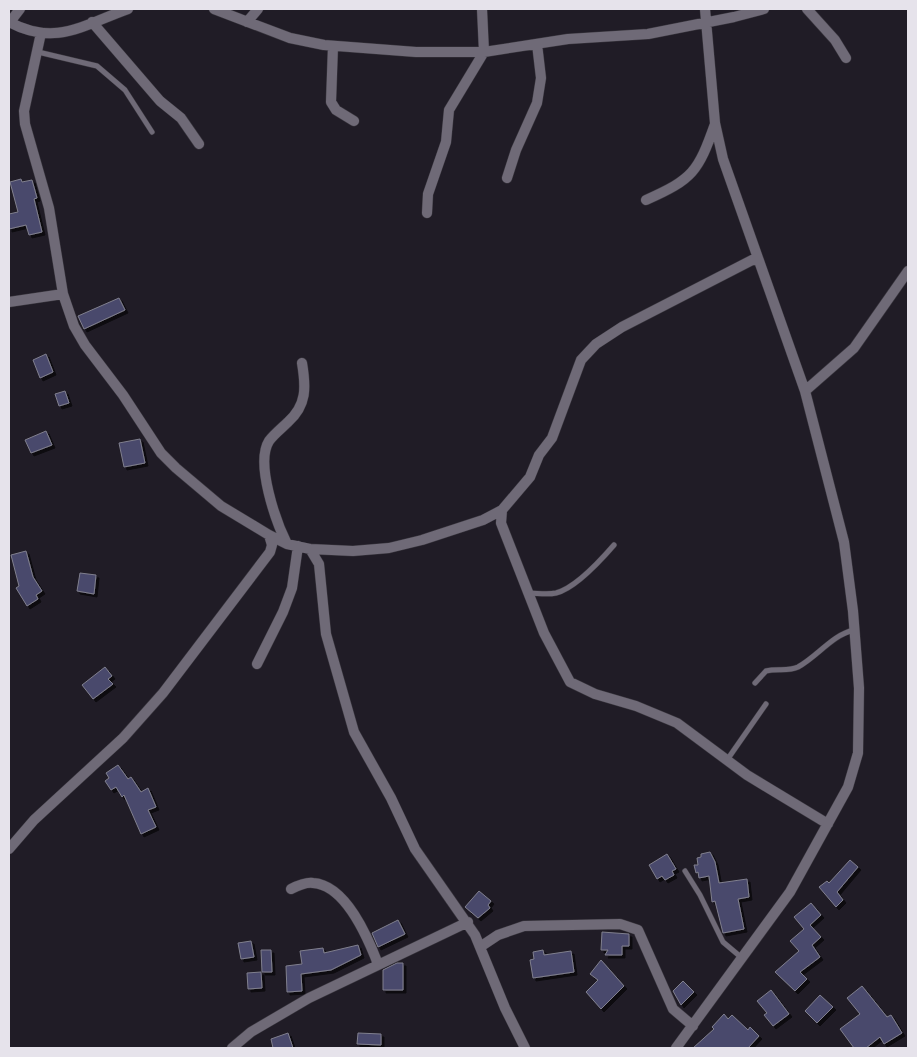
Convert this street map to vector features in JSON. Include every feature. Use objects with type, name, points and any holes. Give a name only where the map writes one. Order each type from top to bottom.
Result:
[{"type":"street","points":[[20,9],[9,22],[29,32],[52,35],[72,31],[128,9]]},
{"type":"street","points":[[214,9],[290,38],[334,46],[416,52],[484,52],[568,39],[648,34],[764,9]]},
{"type":"street","points":[[247,22],[258,9]]},
{"type":"street","points":[[427,213],[428,194],[446,142],[449,110],[484,52],[482,9]]},
{"type":"street","points":[[676,1048],[790,892],[848,787],[858,753],[860,688],[844,542],[805,391],[756,258],[723,159],[715,123],[705,9]]},
{"type":"street","points":[[806,9],[835,40],[846,58]]},
{"type":"street","points":[[92,22],[160,101],[181,118],[199,144]]},
{"type":"street","points":[[42,33],[24,111],[25,124],[49,208],[63,294],[74,326],[85,345],[123,395],[161,453],[221,506],[287,544],[310,549],[353,551],[389,548],[422,540],[474,523],[502,510],[530,477],[539,456],[552,438],[581,360],[596,344],[622,327],[756,258]]},
{"type":"street","points":[[508,178],[516,150],[537,103],[541,78],[537,44]]},
{"type":"street","points":[[334,46],[331,102],[336,110],[354,121]]},
{"type":"street","points":[[646,200],[676,186],[695,170],[715,123]]},
{"type":"street","points":[[805,391],[854,348],[908,271]]},
{"type":"street","points":[[9,302],[63,294]]},
{"type":"street","points":[[287,544],[276,518],[265,473],[264,454],[270,441],[299,410],[307,388],[302,363]]},
{"type":"street","points":[[502,510],[501,523],[528,593],[544,633],[570,682],[594,694],[636,706],[677,723],[726,760],[828,824]]},
{"type":"street","points":[[9,848],[34,820],[123,738],[163,693],[270,552],[272,545],[269,535]]},
{"type":"street","points":[[257,664],[283,612],[292,588],[298,546]]},
{"type":"street","points":[[310,549],[319,564],[326,634],[354,732],[391,798],[415,848],[468,922],[505,1008],[525,1048]]},
{"type":"street","points":[[291,889],[312,883],[324,886],[334,892],[353,912],[366,933],[378,964]]},
{"type":"street","points":[[232,1048],[251,1032],[284,1011],[468,922]]},
{"type":"street","points":[[480,947],[498,935],[524,926],[620,924],[630,926],[638,930],[673,1009],[693,1026]]},
{"type":"lane","points":[[38,52],[97,66],[125,90],[152,132]]},
{"type":"lane","points":[[528,593],[550,594],[564,590],[594,566],[614,545]]},
{"type":"lane","points":[[755,683],[766,671],[796,668],[822,651],[837,637],[855,630]]},
{"type":"lane","points":[[726,760],[766,704]]},
{"type":"lane","points":[[685,870],[700,895],[723,942],[743,958]]},
{"type":"building","points":[[21,179],[22,182],[32,180],[37,198],[34,199],[42,232],[29,235],[26,225],[9,229],[9,214],[18,212],[10,182]]},
{"type":"building","points":[[119,298],[125,310],[84,329],[78,316]]},
{"type":"building","points":[[46,354],[53,372],[40,378],[33,360]]},
{"type":"building","points":[[65,391],[69,403],[59,406],[55,394]]},
{"type":"building","points":[[46,431],[52,445],[31,453],[25,440]]},
{"type":"building","points":[[140,439],[145,463],[124,467],[119,443]]},
{"type":"building","points":[[26,551],[33,577],[42,591],[36,595],[38,599],[27,606],[16,588],[19,586],[11,555]]},
{"type":"building","points":[[80,573],[96,575],[94,594],[77,591]]},
{"type":"building","points":[[105,667],[112,676],[108,679],[113,684],[93,699],[82,685]]},
{"type":"building","points":[[118,765],[128,779],[131,777],[141,792],[148,788],[156,807],[148,810],[156,827],[141,834],[124,795],[122,797],[116,787],[111,790],[105,781],[109,778],[106,773]]},
{"type":"building","points":[[710,852],[715,862],[719,883],[747,879],[749,897],[738,899],[744,929],[723,933],[715,901],[712,902],[709,876],[699,878],[698,872],[696,873],[694,865],[698,865],[697,858],[701,857],[701,854]]},
{"type":"building","points":[[667,854],[676,869],[672,871],[674,875],[665,880],[662,876],[657,879],[649,865]]},
{"type":"building","points":[[850,860],[858,867],[837,892],[843,900],[836,907],[819,887],[827,881],[829,883]]},
{"type":"building","points":[[479,891],[491,901],[488,905],[490,908],[478,918],[465,907]]},
{"type":"building","points":[[811,903],[821,915],[810,925],[821,937],[812,945],[820,957],[800,972],[807,979],[795,991],[775,972],[799,951],[790,941],[804,929],[794,917]]},
{"type":"building","points":[[398,920],[405,934],[378,947],[372,933]]},
{"type":"building","points":[[602,932],[629,934],[629,946],[622,946],[622,955],[605,955],[608,950],[601,950]]},
{"type":"building","points":[[251,941],[254,957],[241,959],[238,943]]},
{"type":"building","points":[[358,945],[361,955],[331,970],[301,974],[302,991],[287,992],[286,966],[302,964],[300,951],[323,948],[324,953]]},
{"type":"building","points":[[261,950],[271,950],[272,972],[262,972]]},
{"type":"building","points":[[543,950],[544,955],[571,951],[574,972],[533,978],[530,960],[534,959],[533,952]]},
{"type":"building","points":[[601,960],[624,986],[601,1009],[586,992],[598,980],[590,974]]},
{"type":"building","points":[[397,963],[403,963],[403,990],[383,990],[383,970]]},
{"type":"building","points":[[261,972],[262,988],[248,989],[247,973]]},
{"type":"building","points":[[683,981],[694,992],[681,1005],[673,991]]},
{"type":"building","points":[[862,986],[887,1017],[891,1015],[902,1033],[884,1044],[880,1037],[866,1048],[854,1048],[840,1029],[860,1014],[847,998]]},
{"type":"building","points":[[771,990],[789,1014],[773,1026],[764,1015],[767,1013],[757,1001]]},
{"type":"building","points":[[820,995],[833,1007],[817,1023],[805,1011]]},
{"type":"building","points":[[724,1014],[728,1019],[732,1015],[748,1030],[750,1027],[759,1036],[748,1048],[693,1048],[714,1029],[712,1027]]},
{"type":"building","points":[[288,1033],[293,1048],[273,1048],[271,1039]]},
{"type":"building","points":[[358,1033],[381,1034],[381,1045],[357,1044]]}]
